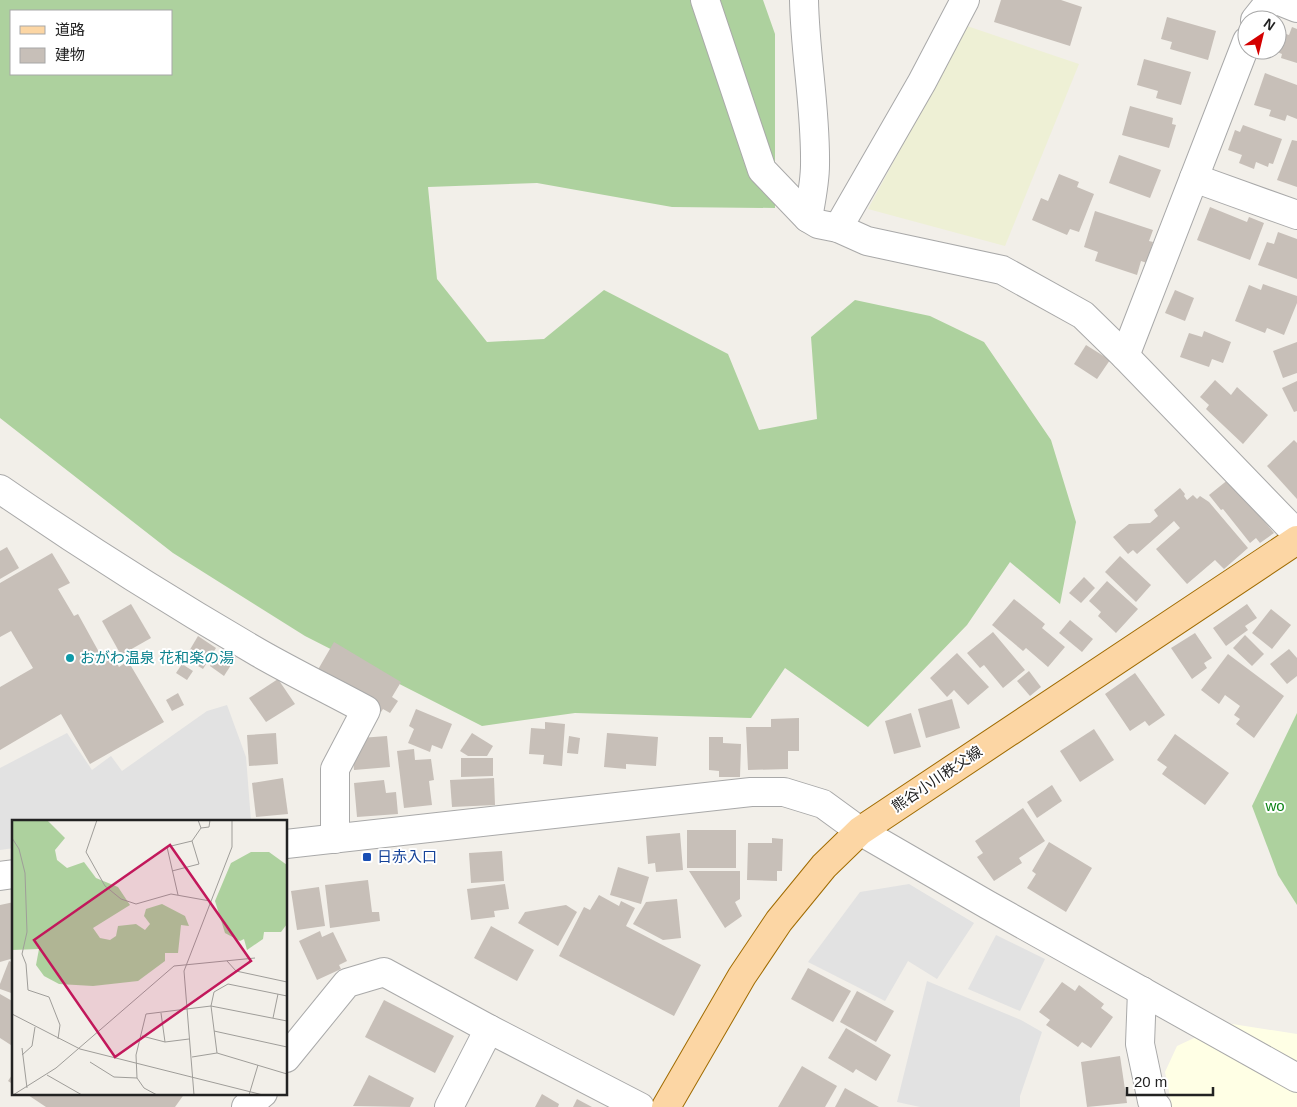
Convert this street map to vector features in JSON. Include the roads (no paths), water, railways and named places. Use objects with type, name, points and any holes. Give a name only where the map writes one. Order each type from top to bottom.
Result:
[{"type":"main road","name":"熊谷小川秩父線","points":[[666,1107],[742,976],[779,921],[824,866],[860,831],[1297,540]]},
{"type":"street","points":[[705,0],[762,170],[808,218],[818,224],[838,228],[867,241],[1002,270],[1083,315],[1297,534]]},
{"type":"street","points":[[804,0],[804,25],[813,105],[816,167],[808,218]]},
{"type":"street","points":[[838,228],[922,82],[965,0]]},
{"type":"street","points":[[1263,10],[1271,0]]},
{"type":"street","points":[[1278,0],[1297,8]]},
{"type":"street","points":[[1125,356],[1239,60]]},
{"type":"street","points":[[1194,178],[1297,215]]},
{"type":"street","points":[[0,489],[61,531],[160,594],[260,653],[366,710],[335,769],[335,839]]},
{"type":"street","points":[[288,844],[751,792],[784,792],[823,804],[860,831],[996,910],[1297,1078]]},
{"type":"street","points":[[288,1056],[347,983],[384,972],[640,1107]]},
{"type":"street","points":[[1142,991],[1140,1044],[1152,1101],[1157,1107]]},
{"type":"street","points":[[449,1107],[489,1029]]},
{"type":"place","name":"おがわ温泉 花和楽の湯","points":[[70,658]]},
{"type":"place","name":"日赤入口","points":[[367,857]]},
{"type":"park label","name":"wo","points":[[1275,806]]}]
